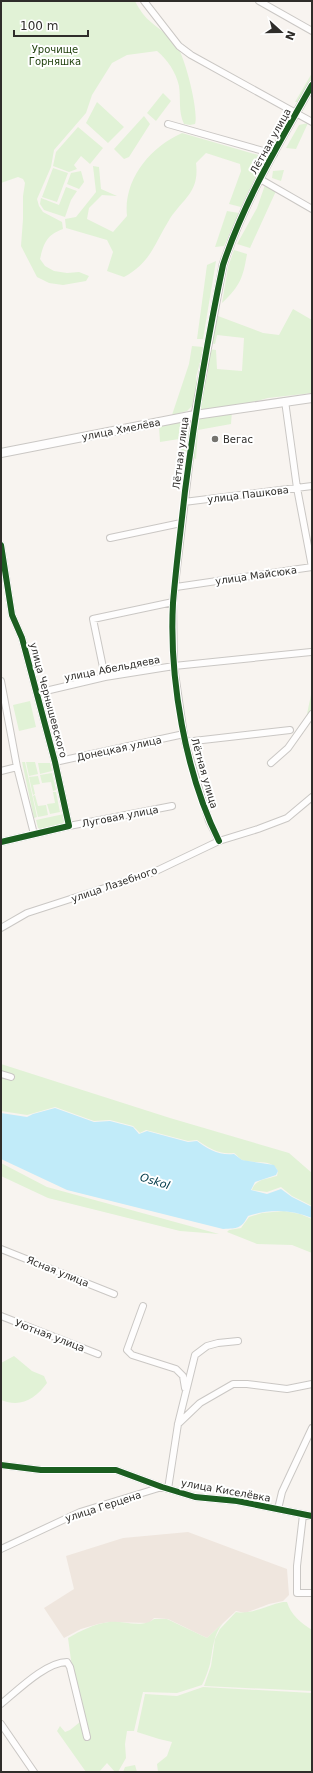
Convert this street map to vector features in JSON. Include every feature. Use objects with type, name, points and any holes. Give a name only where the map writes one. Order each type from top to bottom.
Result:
[{"type":"main road","name":"улица Хмелёва","points":[[1,453],[195,415],[312,398]]},
{"type":"street","points":[[144,1],[179,46],[191,56],[312,122]]},
{"type":"street","points":[[259,1],[312,32]]},
{"type":"street","name":"Лётная улица","points":[[219,841],[209,821],[185,742],[174,666],[174,602],[181,523],[195,415],[223,265],[244,210],[312,85]]},
{"type":"street","points":[[168,124],[274,154]]},
{"type":"street","points":[[260,179],[312,209]]},
{"type":"street","name":"улица Майсюка","points":[[176,587],[312,567],[297,488],[285,401]]},
{"type":"street","name":"улица Пашкова","points":[[184,502],[312,486]]},
{"type":"street","points":[[110,538],[181,523]]},
{"type":"street","name":"улица Чернышевского","points":[[1,545],[12,615],[22,638],[37,693],[55,762],[69,826]]},
{"type":"street","points":[[105,677],[93,619],[174,602]]},
{"type":"street","name":"улица Абельдяева","points":[[37,693],[105,677],[174,666],[311,652]]},
{"type":"street","points":[[1,681],[2,701],[34,834]]},
{"type":"street","points":[[272,763],[288,748],[312,714]]},
{"type":"street","points":[[185,742],[290,730]]},
{"type":"street","name":"Донецкая улица","points":[[55,762],[184,734]]},
{"type":"street","points":[[1,771],[17,767]]},
{"type":"street","name":"улица Лазебного","points":[[1,928],[27,913],[154,872],[219,841],[258,830],[287,818],[312,797]]},
{"type":"street","name":"Луговая улица","points":[[69,826],[172,806]]},
{"type":"street","points":[[1,842],[69,826]]},
{"type":"street","points":[[1,1074],[11,1077]]},
{"type":"street","name":"Ясная улица","points":[[1,1248],[114,1294]]},
{"type":"street","points":[[143,1306],[127,1350],[132,1355],[176,1368],[183,1376],[186,1391]]},
{"type":"street","name":"Уютная улица","points":[[1,1316],[98,1354]]},
{"type":"street","points":[[165,1488],[178,1424],[195,1355],[207,1346],[218,1343],[238,1341]]},
{"type":"street","points":[[178,1424],[200,1403],[233,1384],[247,1384],[287,1389],[312,1384]]},
{"type":"street","points":[[278,1509],[282,1492],[312,1428]]},
{"type":"street","name":"улица Киселёвка","points":[[1,1465],[41,1470],[116,1470],[195,1497],[237,1501],[312,1516]]},
{"type":"street","name":"улица Герцена","points":[[1,1549],[80,1512],[165,1488]]},
{"type":"street","points":[[303,1515],[297,1566],[297,1593],[312,1593]]},
{"type":"street","points":[[1,1704],[50,1667],[60,1662],[67,1662],[70,1666],[87,1738]]},
{"type":"street","points":[[1,1724],[34,1772]]},
{"type":"shaded area","points":[[188,1532],[287,1569],[289,1595],[283,1601],[269,1604],[245,1613],[236,1611],[207,1638],[168,1619],[154,1618],[149,1623],[109,1622],[98,1624],[81,1629],[64,1638],[44,1608],[74,1589],[66,1556],[123,1538]]},
{"type":"green space","name":"Урочище Горняшка","points":[[1,1],[135,1],[147,18],[173,41],[184,61],[195,108],[195,124],[184,124],[181,114],[178,81],[171,66],[161,54],[157,51],[127,55],[112,63],[92,95],[86,113],[54,150],[51,167],[37,199],[43,212],[62,222],[63,229],[53,234],[47,240],[40,259],[45,266],[54,271],[67,273],[79,272],[89,276],[86,281],[63,285],[49,283],[37,277],[21,246],[25,183],[23,179],[18,177],[1,183]]},
{"type":"green space","points":[[312,73],[312,81],[299,102],[295,102]]},
{"type":"green space","points":[[163,93],[171,101],[156,121],[147,113]]},
{"type":"green space","points":[[97,102],[124,127],[108,143],[86,123]]},
{"type":"green space","points":[[289,114],[292,115],[274,148],[270,149]]},
{"type":"green space","points":[[144,116],[150,124],[129,157],[124,159],[114,149]]},
{"type":"green space","points":[[308,123],[296,149],[286,148],[299,125]]},
{"type":"green space","points":[[78,127],[103,148],[90,164],[81,156],[74,165],[77,169],[69,172],[53,166],[56,152]]},
{"type":"green space","points":[[182,133],[265,157],[241,207],[229,204],[241,171],[240,164],[206,153],[196,163],[195,182],[192,189],[173,214],[146,260],[133,272],[124,277],[107,271],[113,252],[107,240],[66,228],[65,219],[76,217],[96,192],[93,166],[99,167],[101,189],[117,196],[102,195],[89,208],[87,219],[113,232],[127,216],[129,190],[141,166],[159,147]]},
{"type":"green space","points":[[53,168],[68,173],[57,202],[42,197]]},
{"type":"green space","points":[[284,170],[281,181],[272,178],[273,171]]},
{"type":"green space","points":[[81,171],[84,182],[79,189],[67,184],[71,173]]},
{"type":"green space","points":[[265,185],[276,191],[250,248],[237,244],[257,208]]},
{"type":"green space","points":[[66,187],[77,191],[71,200],[65,217],[44,210],[40,204],[41,198],[59,205]]},
{"type":"green space","points":[[227,211],[239,213],[224,246],[215,247]]},
{"type":"green space","points":[[234,250],[247,254],[244,269],[237,286],[222,303],[228,267]]},
{"type":"green space","points":[[216,261],[203,339],[197,339],[207,265]]},
{"type":"green space","points":[[293,309],[312,320],[312,393],[268,398],[249,403],[203,410],[201,409],[200,399],[208,372],[209,349],[216,350],[217,369],[242,371],[244,338],[217,335],[215,344],[210,343],[218,316],[263,333],[279,335]]},
{"type":"green space","points":[[192,346],[203,347],[203,351],[196,377],[197,384],[192,406],[187,411],[172,415],[189,364]]},
{"type":"green space","points":[[232,411],[231,424],[198,430],[196,459],[193,458],[197,420],[199,418]]},
{"type":"green space","points":[[190,420],[192,423],[190,437],[187,439],[185,448],[189,451],[188,454],[181,454],[179,439],[160,442],[159,426]]},
{"type":"green space","points":[[312,690],[312,710],[307,714]]},
{"type":"green space","points":[[30,701],[36,727],[19,731],[13,705]]},
{"type":"green space","points":[[22,762],[25,762],[37,817],[34,818]]},
{"type":"green space","points":[[26,762],[35,762],[38,774],[29,776]]},
{"type":"green space","points":[[38,763],[50,763],[52,771],[40,774]]},
{"type":"green space","points":[[52,773],[56,790],[53,791],[51,782],[42,783],[40,775]]},
{"type":"green space","points":[[38,776],[40,784],[33,785],[35,794],[33,795],[29,777]]},
{"type":"green space","points":[[53,792],[56,792],[60,812],[50,814],[47,804],[55,803]]},
{"type":"green space","points":[[35,795],[38,806],[46,805],[48,815],[38,817],[33,796]]},
{"type":"green space","points":[[64,814],[65,821],[61,826],[43,830],[38,828],[36,820]]},
{"type":"green space","points":[[1,1064],[170,1118],[289,1153],[312,1173],[312,1206],[292,1196],[281,1187],[267,1192],[252,1190],[259,1182],[277,1176],[278,1171],[271,1164],[242,1160],[234,1153],[224,1153],[214,1150],[197,1140],[188,1141],[146,1130],[140,1133],[133,1126],[110,1120],[94,1121],[55,1107],[27,1115],[1,1111]]},
{"type":"green space","points":[[1,1163],[47,1187],[219,1234],[180,1231],[48,1198],[1,1176]]},
{"type":"green space","points":[[284,1211],[300,1214],[312,1219],[312,1253],[292,1245],[257,1244],[227,1232],[229,1230],[241,1228],[249,1217],[262,1213]]},
{"type":"green space","points":[[14,1356],[32,1371],[44,1376],[47,1383],[38,1394],[32,1398],[15,1403],[1,1400],[1,1363]]},
{"type":"green space","points":[[287,1602],[291,1611],[297,1618],[312,1630],[312,1691],[204,1686],[211,1666],[215,1639],[220,1629],[236,1612],[242,1613],[254,1611]]},
{"type":"green space","points":[[154,1619],[167,1619],[207,1638],[223,1623],[215,1637],[210,1664],[202,1685],[177,1693],[143,1692],[134,1731],[127,1731],[125,1744],[126,1758],[118,1772],[115,1772],[107,1763],[99,1772],[86,1772],[57,1731],[60,1726],[65,1732],[80,1722],[86,1741],[90,1740],[71,1660],[68,1638],[98,1624],[114,1622],[138,1624],[149,1622]]},
{"type":"green space","points":[[203,1687],[312,1693],[312,1772],[158,1772],[157,1764],[167,1756],[172,1742],[137,1732],[145,1694],[177,1696]]},
{"type":"green space","points":[[135,1765],[137,1772],[123,1772],[125,1767]]},
{"type":"water","name":"Oskol","points":[[55,1108],[94,1122],[110,1121],[133,1127],[139,1134],[147,1131],[188,1142],[197,1141],[205,1147],[219,1153],[234,1154],[242,1160],[274,1165],[278,1171],[276,1175],[255,1182],[251,1190],[267,1194],[281,1189],[292,1197],[312,1207],[312,1218],[296,1213],[272,1211],[248,1216],[241,1226],[223,1229],[67,1190],[1,1159],[1,1113],[27,1117]]},
{"type":"cycle path","points":[[219,841],[207,814],[188,756],[177,693],[172,632],[173,603],[185,491],[202,378],[223,265],[241,218],[252,195],[312,85]]},
{"type":"cycle path","points":[[1,545],[12,615],[22,638],[55,762],[69,826],[1,842]]},
{"type":"cycle path","points":[[1,1465],[41,1470],[116,1470],[162,1487],[195,1497],[237,1501],[312,1516]]},
{"type":"place","name":"Вегас","points":[[215,439]]}]
